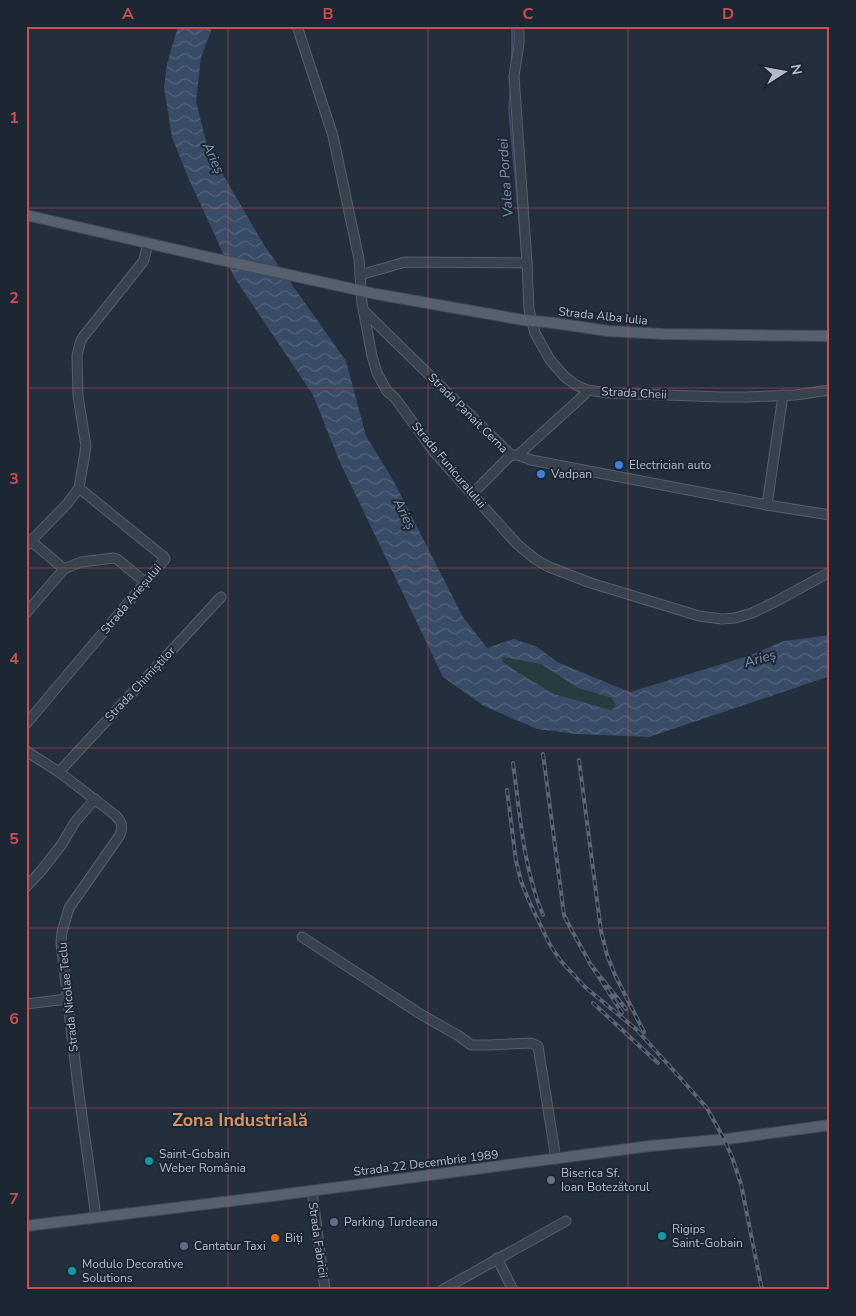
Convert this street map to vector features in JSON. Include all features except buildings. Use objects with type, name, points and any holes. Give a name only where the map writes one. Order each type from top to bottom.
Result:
[{"type":"main road","name":"Strada Alba Iulia","points":[[27,217],[376,294],[522,320],[663,334],[830,336]]},
{"type":"main road","name":"Strada 22 Decembrie 1989","points":[[26,1226],[312,1191],[650,1146],[727,1139],[830,1125]]},
{"type":"street","name":"Strada Funicuralului","points":[[297,26],[333,136],[359,259],[362,302],[377,373],[387,391],[395,398],[435,453],[517,544],[536,559],[549,566],[591,583],[699,616],[722,619],[735,618],[752,613],[830,572]]},
{"type":"street","name":"Strada Cheii","points":[[517,28],[520,44],[514,76],[529,310],[535,334],[550,360],[565,376],[576,384],[587,390],[608,393],[722,398],[783,395],[830,390]]},
{"type":"street","points":[[64,569],[29,543],[67,504],[79,488],[86,446],[78,396],[77,356],[80,344],[83,337],[142,263],[148,243]]},
{"type":"street","points":[[360,275],[405,262],[527,263]]},
{"type":"street","name":"Strada Panait Cerna","points":[[364,311],[514,455],[531,460],[767,505],[830,515]]},
{"type":"street","points":[[472,494],[584,395],[587,390]]},
{"type":"street","points":[[767,505],[783,395]]},
{"type":"street","name":"Strada Arieșului","points":[[26,724],[165,559],[79,488]]},
{"type":"street","points":[[26,613],[64,569],[81,562],[114,558],[145,582]]},
{"type":"street","name":"Strada Chimiștilor","points":[[59,772],[221,596]]},
{"type":"street","name":"Strada Nicolae Teclu","points":[[26,751],[59,772],[121,821],[120,835],[67,912],[61,942],[96,1217]]},
{"type":"street","points":[[26,887],[41,871],[62,844],[75,822],[95,799]]},
{"type":"street","points":[[302,938],[422,1015],[459,1036],[470,1045],[488,1046],[531,1043],[538,1046],[556,1159]]},
{"type":"street","points":[[26,1004],[67,999]]},
{"type":"street","name":"Strada Fabricii","points":[[312,1191],[325,1290]]},
{"type":"street","points":[[442,1290],[566,1221]]},
{"type":"street","points":[[497,1258],[513,1290]]},
{"type":"green space","points":[[501,657],[541,664],[577,688],[612,698],[616,706],[612,710],[555,694],[517,672]]},
{"type":"water","name":"Arieș","points":[[178,26],[213,26],[201,57],[196,102],[208,149],[264,245],[346,361],[366,436],[393,480],[463,617],[487,648],[514,639],[537,647],[559,663],[630,692],[748,656],[784,641],[830,635],[830,676],[649,737],[577,734],[537,729],[484,706],[443,677],[339,460],[313,395],[234,277],[187,175],[172,137],[164,87],[167,64]],"holes":[[[502,657],[541,664],[578,688],[612,698],[616,706],[611,710],[554,694],[503,662]]]},
{"type":"waterway","name":"Valea Pordei","points":[[512,26],[512,63]]},
{"type":"waterway","name":"Valea Pordei","points":[[511,86],[509,108],[521,240]]},
{"type":"railway","points":[[543,754],[564,915],[591,965]]},
{"type":"railway","points":[[579,760],[601,931],[607,955],[615,975],[644,1032]]},
{"type":"railway","points":[[513,763],[527,859],[536,897],[543,915]]},
{"type":"railway","points":[[507,790],[516,861],[521,881],[549,943],[560,960],[585,987],[637,1030],[683,1081],[707,1108],[724,1139],[741,1184],[762,1290]]},
{"type":"railway","points":[[622,1013],[591,965],[626,1009]]},
{"type":"railway","points":[[593,1003],[658,1063]]},
{"type":"place","name":"Electrician auto","points":[[619,465]]},
{"type":"place","name":"Vadpan","points":[[541,474]]},
{"type":"place","name":"Saint-Gobain Weber România","points":[[149,1161]]},
{"type":"place","name":"Biserica Sf. Ioan Botezătorul","points":[[551,1180]]},
{"type":"place","name":"Parking Turdeana","points":[[334,1222]]},
{"type":"place","name":"Rigips Saint-Gobain","points":[[662,1236]]},
{"type":"place","name":"Biți","points":[[275,1238]]},
{"type":"place","name":"Cantatur Taxi","points":[[184,1246]]},
{"type":"place","name":"Modulo Decorative Solutions","points":[[72,1271]]},
{"type":"district","name":"Zona Industrială","points":[[240,1120]]}]
